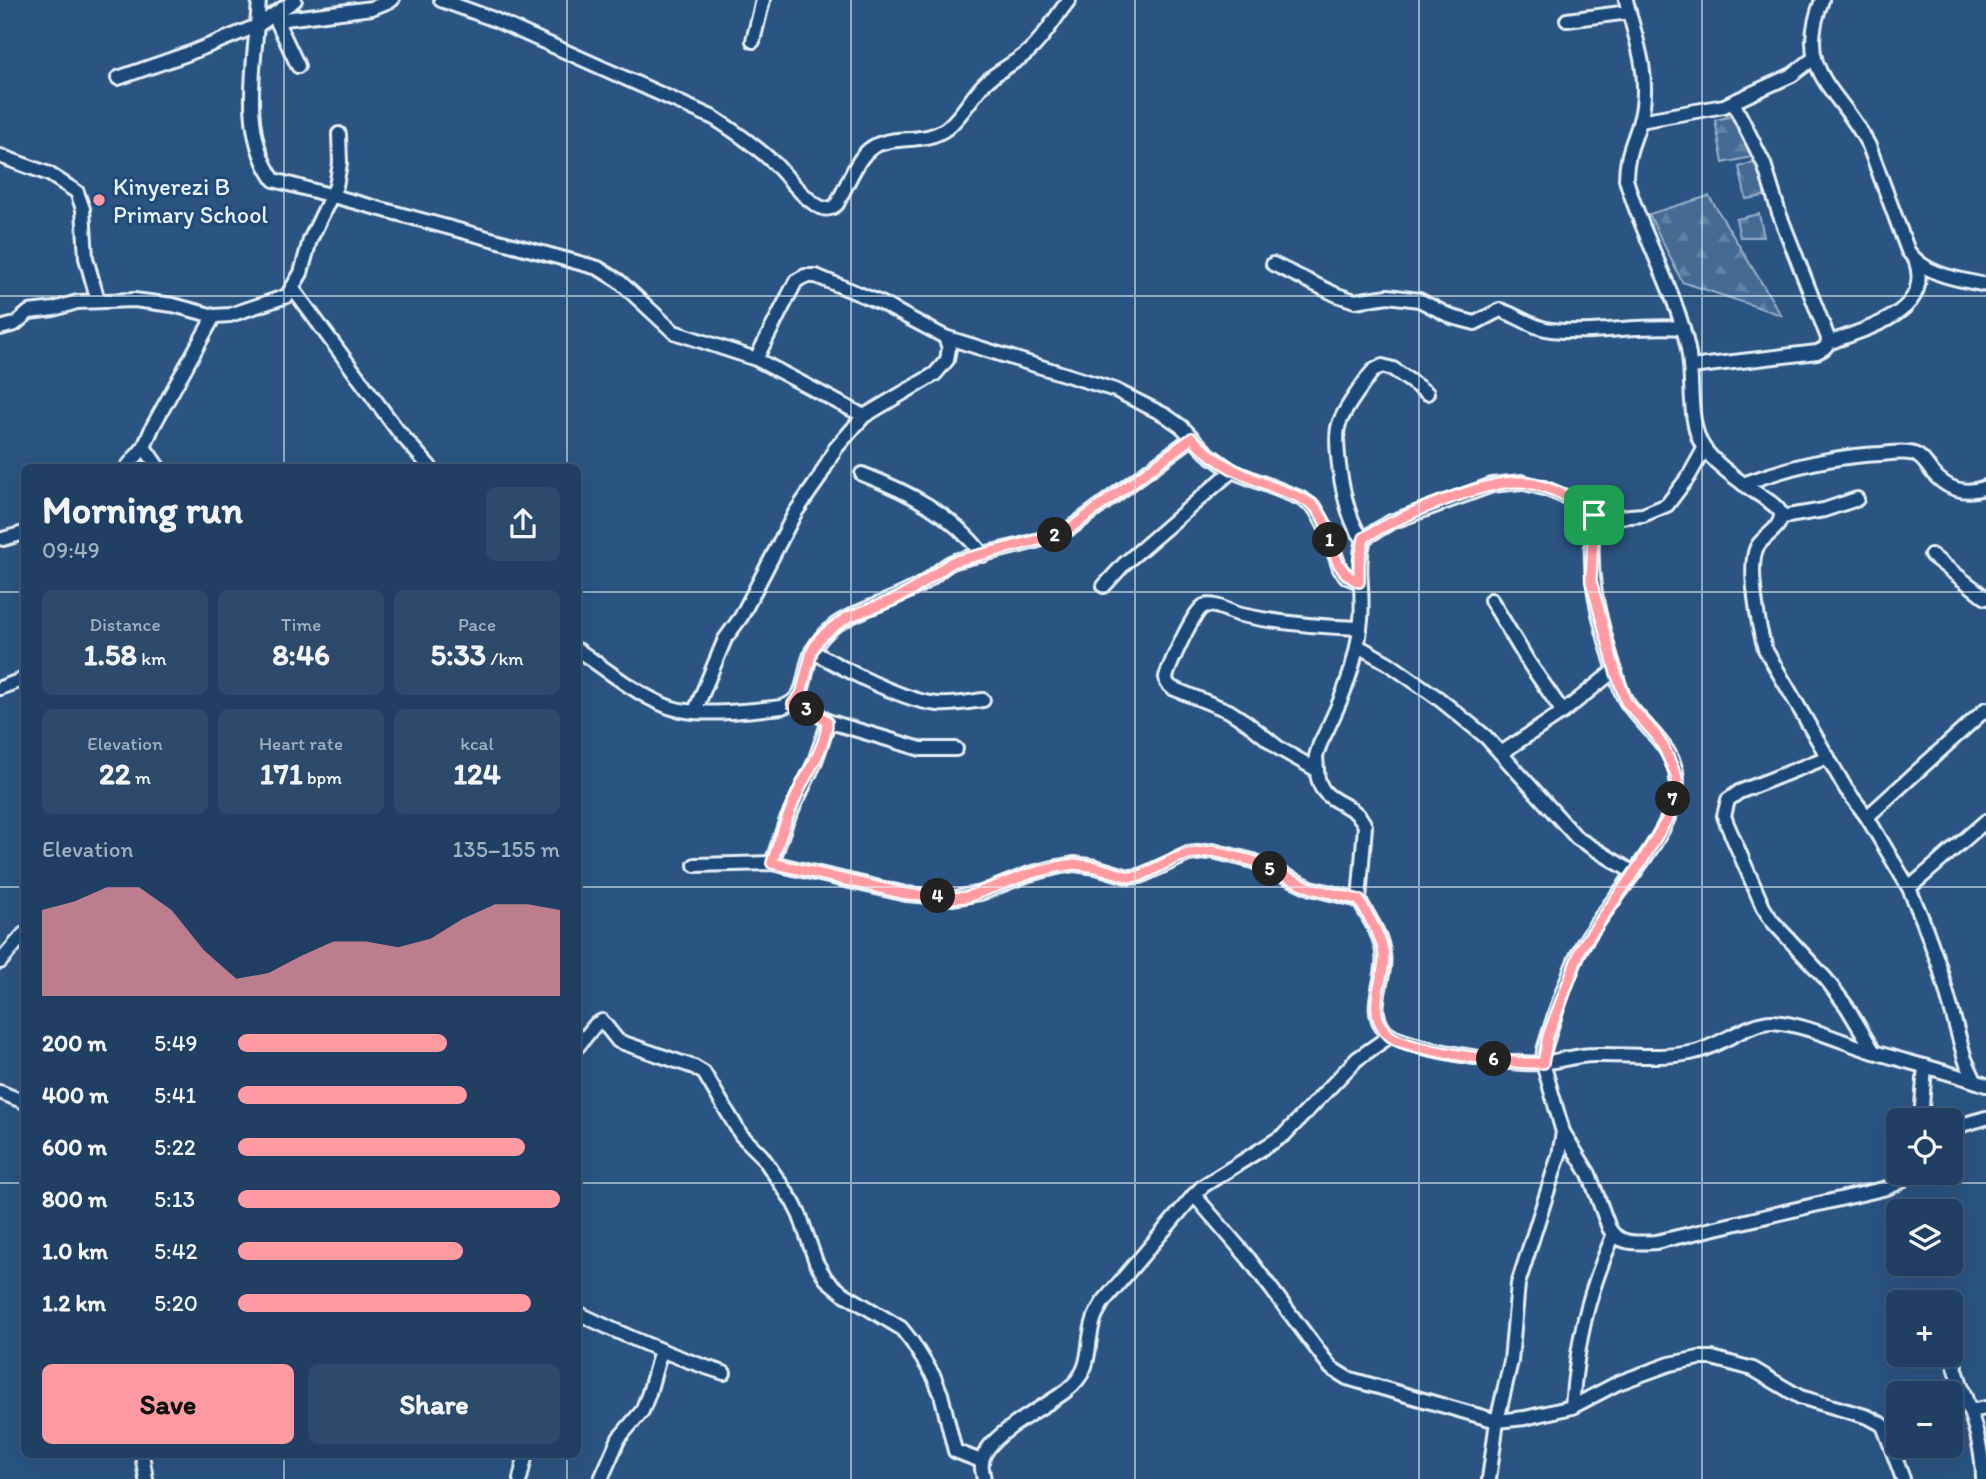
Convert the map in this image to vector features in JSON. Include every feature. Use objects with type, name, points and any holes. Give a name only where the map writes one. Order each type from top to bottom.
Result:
[{"type":"street","points":[[258,0],[252,97],[255,133],[263,166],[274,180],[598,268],[619,281],[674,332],[756,359],[864,416]]},
{"type":"street","points":[[118,78],[257,26],[275,18],[295,0]]},
{"type":"street","points":[[275,18],[372,8],[392,0]]},
{"type":"street","points":[[441,0],[493,19],[715,118],[773,162],[814,204],[827,209],[837,204],[870,149],[881,144],[937,135],[949,127],[984,84],[1043,38],[1069,0]]},
{"type":"street","points":[[753,41],[762,0]]},
{"type":"street","points":[[1691,367],[1816,352],[1826,348],[1828,343],[1890,319],[1911,300],[1920,278],[1916,262],[1898,227],[1863,133],[1835,96],[1814,58],[1813,29],[1822,0]]},
{"type":"street","points":[[1567,20],[1627,6],[1643,63],[1643,106],[1629,148],[1626,179],[1683,328],[1691,367],[1698,437],[1704,449],[1743,484],[1779,509],[1782,517]]},
{"type":"street","points":[[275,18],[298,66]]},
{"type":"street","points":[[1640,121],[1733,102],[1792,75],[1814,58]]},
{"type":"street","points":[[1733,102],[1764,164],[1779,213],[1828,343]]},
{"type":"street","points":[[0,328],[15,324],[29,312],[54,309],[77,302],[134,300],[214,316],[230,315],[287,296],[301,273],[310,240],[332,196],[340,163],[339,134]]},
{"type":"street","points":[[0,156],[49,174],[77,192],[83,209],[86,258],[98,301]]},
{"type":"street","points":[[1916,262],[1948,276],[1986,285]]},
{"type":"street","points":[[1273,264],[1355,301],[1388,296],[1419,300],[1468,322],[1482,321],[1500,310],[1536,327],[1552,330],[1592,333],[1650,326],[1683,328]]},
{"type":"street","points":[[756,359],[796,281],[806,276],[816,276],[880,303],[945,337],[1115,390],[1165,415],[1182,427],[1207,453],[1232,471],[1300,498],[1315,508],[1326,528],[1340,569],[1347,577],[1359,582]]},
{"type":"street","points":[[293,289],[398,431],[427,464]]},
{"type":"street","points":[[130,464],[144,447],[214,316]]},
{"type":"street","points":[[695,711],[725,639],[741,617],[795,513],[835,449],[864,416],[935,374],[947,360],[945,337]]},
{"type":"street","points":[[1364,538],[1357,533],[1353,525],[1345,498],[1337,444],[1339,422],[1368,377],[1382,366],[1393,369],[1427,393]]},
{"type":"street","points":[[793,704],[801,694],[812,651],[820,638],[848,617],[893,600],[927,581],[952,562],[1050,537],[1072,527],[1192,438]]},
{"type":"street","points":[[144,447],[156,464]]},
{"type":"street","points":[[1704,449],[1689,476],[1667,505],[1643,515],[1605,518],[1594,515],[1571,499],[1521,482],[1492,485],[1391,522],[1364,538],[1359,563],[1358,646],[1350,679],[1316,756],[1317,783],[1324,793],[1357,814],[1365,827],[1359,900],[1378,935],[1383,953],[1376,1002],[1380,1023],[1390,1036],[1406,1043],[1522,1063],[1543,1063],[1592,1055],[1668,1056],[1691,1053],[1720,1044],[1765,1022],[1798,1027],[1981,1083]]},
{"type":"street","points":[[1743,484],[1814,462],[1845,456],[1913,453],[1920,457],[1933,474],[1954,489],[1963,492],[1986,487]]},
{"type":"street","points":[[1104,586],[1124,564],[1232,471]]},
{"type":"street","points":[[862,474],[935,509],[957,524],[983,555]]},
{"type":"street","points":[[1857,499],[1824,510],[1782,517],[1757,547],[1754,555],[1754,579],[1760,632],[1765,649],[1846,789],[1867,817],[1909,888],[1935,954],[1965,1059],[1981,1083]]},
{"type":"street","points":[[1572,1407],[1581,1325],[1613,1236],[1589,1174],[1563,1132],[1543,1063],[1548,1036],[1581,948],[1634,873],[1669,816],[1677,777],[1660,741],[1626,702],[1615,670],[1591,581],[1594,515]]},
{"type":"street","points":[[3,539],[21,534]]},
{"type":"street","points":[[1931,555],[1986,598]]},
{"type":"street","points":[[1491,600],[1529,663],[1563,712]]},
{"type":"street","points":[[1317,770],[1280,750],[1229,711],[1172,688],[1167,684],[1166,677],[1180,642],[1205,606],[1240,615],[1360,628]]},
{"type":"street","points":[[1358,646],[1438,698],[1486,737],[1577,838],[1634,873]]},
{"type":"street","points":[[812,651],[842,668],[922,701],[938,704],[983,701]]},
{"type":"street","points":[[581,652],[664,706],[695,711],[765,709],[793,704],[815,712],[827,721],[921,749],[956,749]]},
{"type":"street","points":[[1501,753],[1563,712],[1615,670]]},
{"type":"street","points":[[0,688],[21,680]]},
{"type":"street","points":[[1867,817],[1986,709]]},
{"type":"street","points":[[772,863],[786,822],[814,764],[827,729],[827,721]]},
{"type":"street","points":[[1828,757],[1739,792],[1728,800],[1724,816],[1731,837],[1768,914],[1787,939],[1826,979],[1847,1007],[1874,1052]]},
{"type":"street","points":[[1909,888],[1986,821]]},
{"type":"street","points":[[695,864],[772,863],[906,894],[954,898],[974,895],[1029,874],[1057,867],[1074,864],[1096,867],[1129,877],[1140,876],[1188,854],[1213,851],[1253,861],[1311,888],[1359,900]]},
{"type":"street","points":[[0,962],[21,938]]},
{"type":"street","points":[[581,1042],[596,1024],[602,1021],[618,1041],[694,1067],[704,1073],[741,1135],[762,1156],[793,1202],[816,1262],[826,1279],[841,1292],[901,1328],[934,1377],[942,1394],[955,1451],[981,1461]]},
{"type":"street","points":[[984,1479],[981,1461],[988,1448],[1025,1416],[1067,1391],[1074,1383],[1088,1361],[1094,1318],[1103,1302],[1194,1195],[1203,1186],[1284,1135],[1357,1059],[1390,1036]]},
{"type":"street","points":[[1923,1108],[1925,1066]]},
{"type":"street","points":[[0,1092],[21,1101]]},
{"type":"street","points":[[1963,1125],[1986,1118]]},
{"type":"street","points":[[1489,1479],[1497,1421],[1511,1362],[1518,1284],[1559,1155],[1563,1132]]},
{"type":"street","points":[[1613,1236],[1638,1243],[1656,1242],[1894,1185]]},
{"type":"street","points":[[1194,1195],[1250,1259],[1331,1368],[1348,1378],[1497,1421],[1525,1418],[1572,1407],[1618,1383],[1670,1364],[1699,1358],[1723,1359],[1752,1369],[1800,1397],[1868,1417],[1883,1425],[1903,1479]]},
{"type":"street","points":[[581,1314],[620,1334],[724,1373]]},
{"type":"street","points":[[601,1479],[619,1438],[642,1411],[661,1350]]},
{"type":"street","points":[[1956,1367],[1983,1459],[1983,1479]]},
{"type":"street","points":[[1970,1411],[1986,1408]]},
{"type":"street","points":[[143,1458],[146,1479]]},
{"type":"street","points":[[520,1479],[525,1458]]},
{"type":"green space","points":[[1737,115],[1760,155],[1723,163],[1715,120]]},
{"type":"green space","points":[[1757,161],[1765,196],[1746,199],[1739,167]]},
{"type":"green space","points":[[1709,196],[1781,315],[1682,282],[1649,214]]},
{"type":"green space","points":[[1759,214],[1764,237],[1740,237],[1736,219]]},
{"type":"place","name":"Kinyerezi B Primary School","points":[[99,200]]},
{"type":"route","points":[[1192,438],[1232,471],[1300,498],[1315,508],[1326,528],[1340,569],[1347,577],[1359,582],[1359,563],[1364,538],[1391,522],[1492,485],[1521,482],[1544,488],[1571,499],[1594,515],[1591,581],[1603,634],[1622,694],[1634,712],[1655,734],[1669,756],[1677,784],[1669,816],[1641,863],[1581,948],[1548,1036],[1543,1063],[1522,1063],[1447,1052],[1406,1043],[1390,1036],[1380,1023],[1376,1002],[1384,962],[1381,943],[1359,900],[1311,888],[1241,856],[1203,851],[1174,859],[1140,876],[1129,877],[1096,867],[1074,864],[1029,874],[981,893],[954,898],[906,894],[772,863],[786,822],[814,764],[827,729],[827,721],[822,716],[793,704],[801,694],[812,651],[820,638],[848,617],[893,600],[927,581],[952,562],[1061,533],[1192,438]]}]
